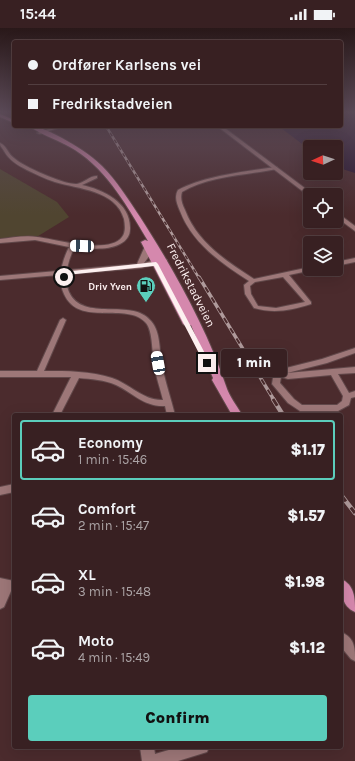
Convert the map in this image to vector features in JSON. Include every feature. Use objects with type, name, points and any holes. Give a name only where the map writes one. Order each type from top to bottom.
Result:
[{"type":"main road","name":"Fredrikstadveien","points":[[69,146],[78,151]]},
{"type":"main road","name":"Fredrikstadveien","points":[[71,146],[94,161],[107,174],[127,203],[158,262]]},
{"type":"main road","points":[[246,146],[303,189]]},
{"type":"main road","name":"Fredrikstadveien","points":[[127,203],[148,248],[188,308],[221,385],[235,413]]},
{"type":"main road","points":[[343,220],[355,229]]},
{"type":"main road","points":[[140,263],[146,255],[148,248]]},
{"type":"main road","points":[[119,268],[140,263],[158,262]]},
{"type":"main road","points":[[0,278],[63,274],[158,262]]},
{"type":"main road","points":[[343,589],[355,605]]},
{"type":"street","points":[[0,241],[35,238],[72,246],[108,246],[116,244],[124,239],[127,229],[126,218],[116,202],[101,192],[50,179],[11,158],[3,146]]},
{"type":"street","points":[[252,281],[225,263],[205,245],[185,220],[178,199],[178,194],[183,189],[201,183],[275,168]]},
{"type":"street","points":[[78,185],[95,177]]},
{"type":"street","points":[[72,246],[63,274],[64,287],[67,296],[77,305],[96,311],[131,313],[147,320],[151,328],[170,413]]},
{"type":"street","points":[[343,263],[355,260]]},
{"type":"street","points":[[284,274],[309,303],[282,309],[262,309],[256,307],[246,290],[247,285],[252,281],[284,274],[303,270]]},
{"type":"street","points":[[39,374],[63,320]]},
{"type":"street","points":[[277,373],[324,361],[355,350]]},
{"type":"street","points":[[277,373],[288,376],[355,370]]},
{"type":"street","points":[[277,373],[276,384],[291,401],[300,408],[338,408],[346,403],[351,395],[333,372]]},
{"type":"street","points":[[0,374],[39,374],[107,379],[119,383],[152,403],[168,403]]},
{"type":"street","points":[[57,413],[76,376]]},
{"type":"street","points":[[0,491],[12,488]]},
{"type":"street","points":[[0,603],[7,584]]},
{"type":"street","points":[[343,640],[355,655]]},
{"type":"street","points":[[147,749],[148,761]]},
{"type":"street","points":[[155,761],[195,749]]},
{"type":"shaded area","points":[[343,146],[355,146],[355,173],[343,169]]},
{"type":"shaded area","points":[[0,169],[57,202],[69,217],[35,238],[0,241]]},
{"type":"railway","points":[[118,146],[199,278]]},
{"type":"railway","points":[[199,277],[274,400]]},
{"type":"railway","points":[[273,399],[282,413]]},
{"type":"railway","points":[[343,498],[355,513]]},
{"type":"place","name":"Driv Yven","points":[[146,303]]},
{"type":"route","points":[[64,277],[63,274],[156,264],[207,363]]}]
